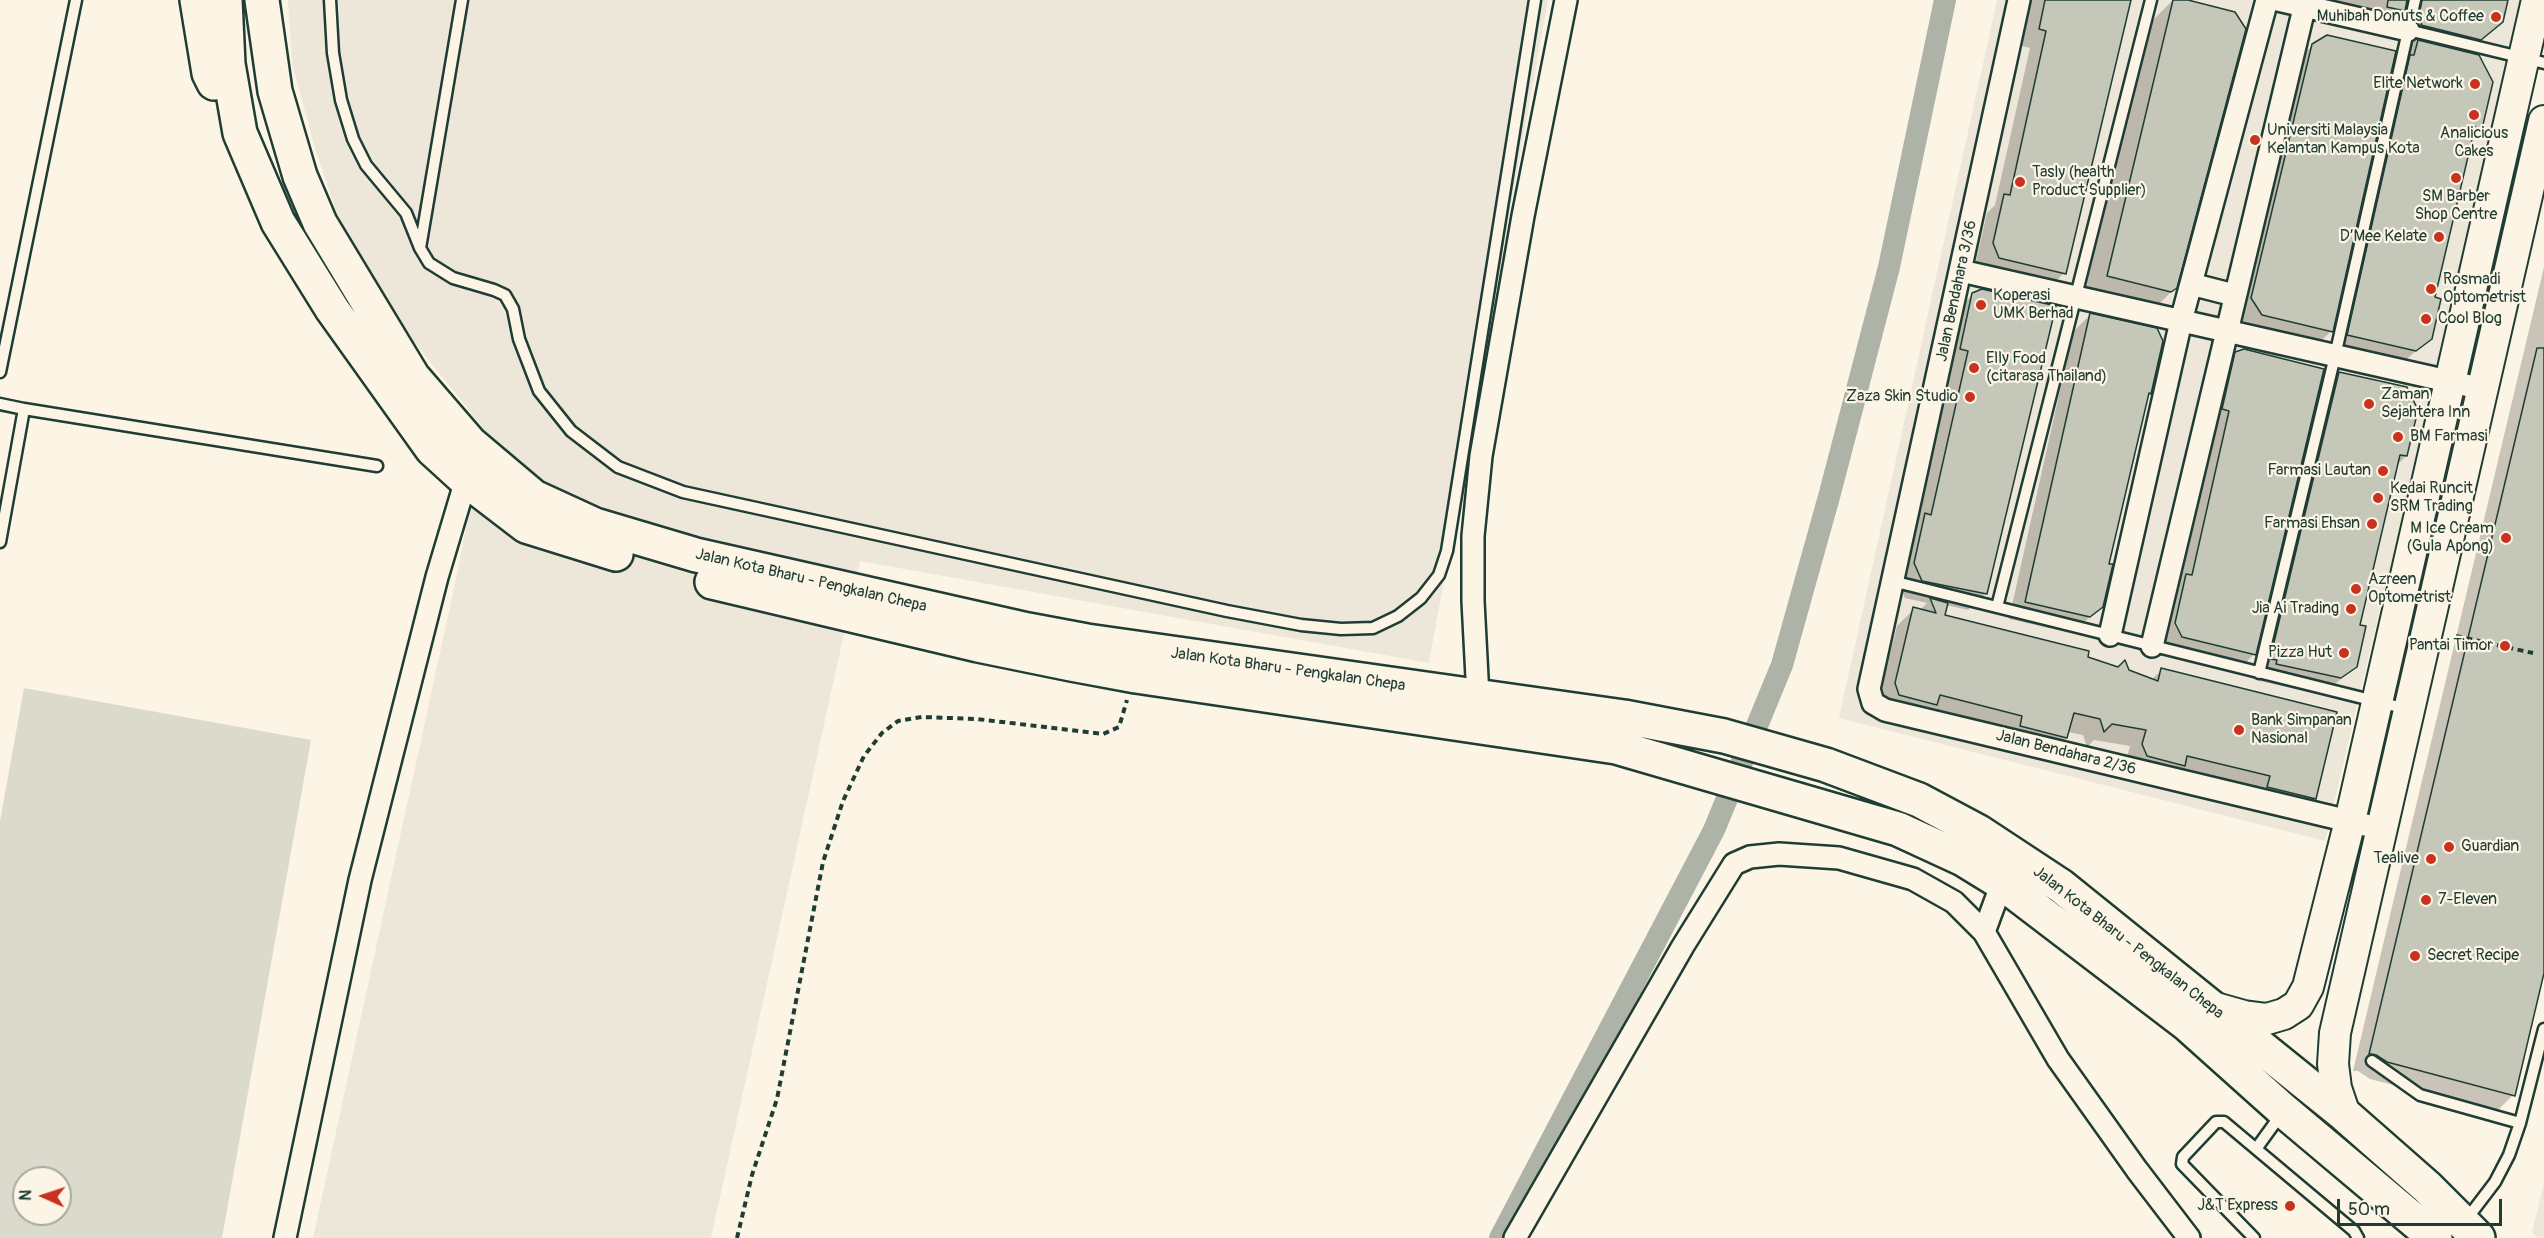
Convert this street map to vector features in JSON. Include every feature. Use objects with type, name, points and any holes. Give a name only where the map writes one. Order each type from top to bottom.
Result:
[{"type":"main road","points":[[198,0],[209,73],[240,133]]},
{"type":"main road","name":"Jalan Kota Bharu - Pengkalan Chepa","points":[[225,0],[228,64],[240,133],[278,222],[332,309],[432,449],[466,480],[526,526],[681,574],[978,645],[1136,676],[1616,747],[1898,828],[1963,859],[2002,883],[2188,1025],[2435,1238]]},
{"type":"main road","name":"Jalan Kota Bharu - Pengkalan Chepa","points":[[262,0],[275,91],[300,176],[320,223],[413,377],[470,443],[534,497],[595,525],[696,555],[1028,630],[1087,641],[1624,717],[1724,736],[1826,765],[1919,800],[1979,832],[2061,886],[2345,1115],[2471,1230]]},
{"type":"street","points":[[1478,697],[1473,601],[1473,536],[1481,456],[1523,216],[1566,0]]},
{"type":"street","name":"Jalan Bendahara 3/36","points":[[1892,581],[2019,0]]},
{"type":"street","points":[[2110,635],[2181,321],[2266,0]]},
{"type":"street","points":[[2278,0],[2305,3],[2408,30]]},
{"type":"street","points":[[2208,1006],[2244,1016],[2267,1019],[2284,1014],[2298,1005],[2308,987],[2377,702],[2450,382],[2534,60],[2537,0]]},
{"type":"street","points":[[2151,646],[2305,3]]},
{"type":"street","points":[[2345,1115],[2336,1088],[2334,1064],[2336,1033],[2544,121]]},
{"type":"street","points":[[1961,271],[2483,389]]},
{"type":"street","points":[[2191,285],[2234,295]]},
{"type":"street","points":[[285,1238],[360,880],[437,577],[466,480]]},
{"type":"street","name":"Jalan Bendahara 2/36","points":[[1892,581],[1869,689],[1874,703],[1886,710],[2382,829]]},
{"type":"street","points":[[1515,1238],[1683,946],[1734,864],[1750,857],[1779,854],[1839,858],[1913,879],[1954,902],[1984,932],[2058,1059],[2137,1170],[2189,1238]]},
{"type":"street","points":[[1984,932],[2002,883]]},
{"type":"lane","points":[[0,372],[76,0]]},
{"type":"lane","points":[[330,0],[333,53],[342,100],[353,139],[366,165],[406,213],[420,248],[429,263],[453,279],[494,290],[505,296],[513,309],[519,339],[539,392],[571,431],[618,467],[683,492],[1204,606],[1301,625],[1341,629],[1373,628],[1398,616],[1422,598],[1439,575],[1447,551],[1535,0]]},
{"type":"lane","points":[[420,248],[462,0]]},
{"type":"lane","points":[[1997,607],[2074,296],[2151,0]]},
{"type":"lane","points":[[2259,672],[2335,356],[2415,0]]},
{"type":"lane","points":[[2408,30],[2534,60]]},
{"type":"lane","points":[[0,404],[377,466]]},
{"type":"lane","points":[[0,542],[24,409]]},
{"type":"lane","points":[[1892,581],[2409,710]]},
{"type":"lane","points":[[2471,1230],[2509,1155],[2544,1029]]},
{"type":"lane","points":[[2372,1061],[2420,1095],[2520,1122]]},
{"type":"lane","points":[[2256,1149],[2284,1110]]},
{"type":"lane","points":[[2254,1238],[2182,1164],[2183,1157],[2216,1122],[2224,1122],[2354,1231],[2358,1238]]},
{"type":"path","points":[[2456,636],[2533,653]]},
{"type":"path","points":[[737,1238],[752,1175],[777,1099],[822,862],[843,801],[864,756],[882,733],[898,721],[922,717],[977,719],[1103,734],[1119,727],[1136,676]]},
{"type":"shaded area","points":[[288,0],[1548,0],[1429,663],[860,561],[711,1238],[313,1238],[456,579],[485,430],[375,293],[335,208],[314,145],[292,63]]},
{"type":"shaded area","points":[[1997,0],[2524,0],[2325,841],[1839,718]]},
{"type":"shaded area","points":[[24,688],[311,740],[222,1238],[0,1238],[0,821]]},
{"type":"shaded area","points":[[2544,1183],[2544,1238],[2538,1238],[2532,1232]]},
{"type":"building","points":[[2045,0],[2131,0],[2066,274],[1999,258],[1993,243],[2004,194],[2010,195],[2046,31],[2039,29]]},
{"type":"building","points":[[2173,0],[2188,0],[2235,12],[2246,29],[2177,288],[2171,292],[2107,276]]},
{"type":"building","points":[[2388,0],[2407,0],[2405,11],[2387,7]]},
{"type":"building","points":[[2422,0],[2508,0],[2503,22],[2481,40],[2421,25],[2423,15],[2419,15]]},
{"type":"building","points":[[2327,35],[2396,51],[2333,332],[2262,315],[2251,298],[2312,44]]},
{"type":"building","points":[[2418,40],[2479,55],[2493,82],[2482,129],[2475,127],[2435,297],[2441,299],[2432,339],[2416,351],[2347,335],[2410,55],[2414,55]]},
{"type":"building","points":[[1982,289],[2056,306],[1987,594],[1922,581],[1914,563],[1925,513],[1931,515],[1968,351],[1960,349],[1972,293]]},
{"type":"building","points":[[2090,313],[2157,328],[2163,341],[2109,564],[2113,564],[2103,607],[2090,617],[2025,602]]},
{"type":"building","name":"Pantai Timor","points":[[2537,348],[2544,348],[2544,973],[2515,1096],[2387,1062],[2376,1055],[2369,1054]]},
{"type":"building","points":[[2244,349],[2324,369],[2256,655],[2182,637],[2175,623],[2186,574],[2192,575],[2229,411],[2222,409],[2235,352]]},
{"type":"building","points":[[2339,372],[2407,387],[2418,410],[2407,456],[2400,455],[2360,625],[2366,626],[2357,667],[2341,678],[2276,664],[2277,660],[2270,659]]},
{"type":"building","points":[[1930,598],[1948,603],[1945,615],[2089,651],[2088,657],[2118,667],[2125,660],[2129,670],[2158,681],[2161,668],[2337,712],[2316,799],[2267,787],[2270,776],[2187,756],[2185,766],[2147,756],[2142,744],[2146,730],[2112,724],[2104,732],[2100,719],[2074,713],[2067,738],[2020,726],[2022,716],[1940,695],[1937,705],[1899,695],[1895,683],[1913,607],[1936,613]]},
{"type":"waterway","points":[[1500,1238],[1714,830],[1782,665],[1889,267],[1945,0]]},
{"type":"place","name":"Muhibah Donuts & Coffee","points":[[2496,17]]},
{"type":"place","name":"Elite Network","points":[[2475,84]]},
{"type":"place","name":"Analicious Cakes","points":[[2474,115]]},
{"type":"place","name":"Universiti Malaysia Kelantan Kampus Kota","points":[[2255,140]]},
{"type":"place","name":"SM Barber Shop Centre","points":[[2456,178]]},
{"type":"place","name":"Tasly (health Product Supplier)","points":[[2020,182]]},
{"type":"place","name":"D’Mee Kelate","points":[[2439,237]]},
{"type":"place","name":"Rosmadi Optometrist","points":[[2431,289]]},
{"type":"place","name":"Koperasi UMK Berhad","points":[[1981,305]]},
{"type":"place","name":"Cool Blog","points":[[2426,319]]},
{"type":"place","name":"Elly Food (citarasa Thailand)","points":[[1974,368]]},
{"type":"place","name":"Zaza Skin Studio","points":[[1970,397]]},
{"type":"place","name":"Zaman Sejahtera Inn","points":[[2369,404]]},
{"type":"place","name":"BM Farmasi","points":[[2398,437]]},
{"type":"place","name":"Farmasi Lautan","points":[[2383,471]]},
{"type":"place","name":"Kedai Runcit SRM Trading","points":[[2378,498]]},
{"type":"place","name":"Farmasi Ehsan","points":[[2372,524]]},
{"type":"place","name":"M Ice Cream (Gula Apong)","points":[[2506,538]]},
{"type":"place","name":"Azreen Optometrist","points":[[2356,589]]},
{"type":"place","name":"Jia Ai Trading","points":[[2351,609]]},
{"type":"place","name":"Pantai Timor","points":[[2505,646]]},
{"type":"place","name":"Pizza Hut","points":[[2344,653]]},
{"type":"place","name":"Bank Simpanan Nasional","points":[[2239,730]]},
{"type":"place","name":"Guardian","points":[[2449,847]]},
{"type":"place","name":"Tealive","points":[[2431,859]]},
{"type":"place","name":"7-Eleven","points":[[2426,900]]},
{"type":"place","name":"Secret Recipe","points":[[2415,956]]},
{"type":"place","name":"J&T Express","points":[[2290,1206]]}]
